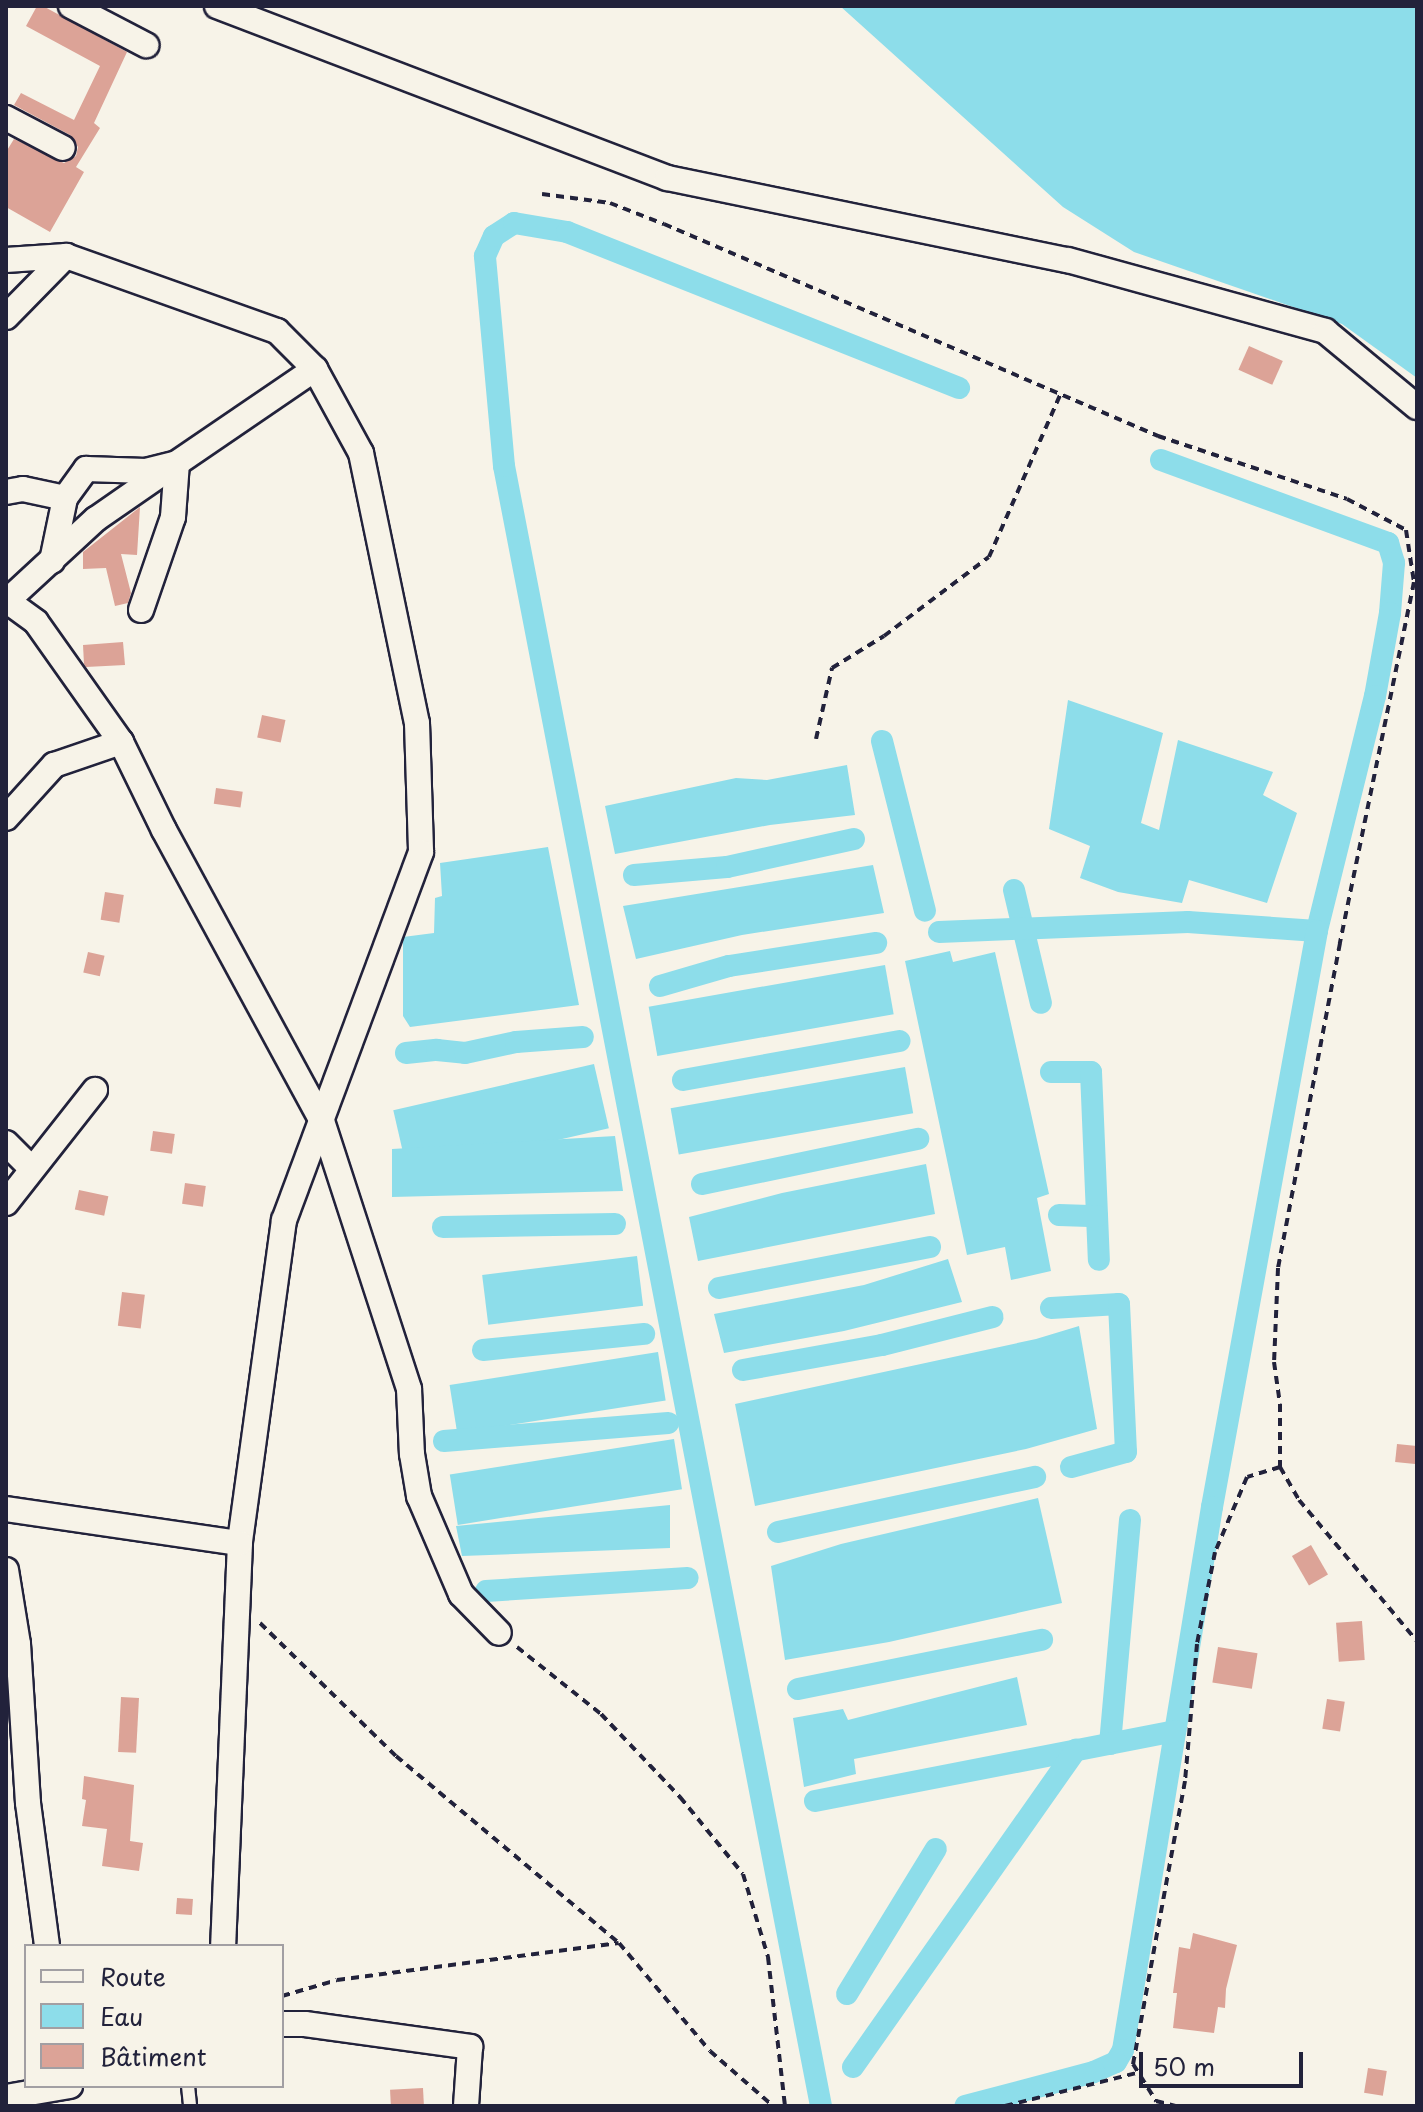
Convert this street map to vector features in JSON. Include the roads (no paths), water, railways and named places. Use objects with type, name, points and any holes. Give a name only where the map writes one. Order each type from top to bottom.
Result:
[{"type":"street","points":[[71,6],[146,45]]},
{"type":"street","points":[[217,6],[667,178],[1068,260],[1325,331],[1417,407]]},
{"type":"street","points":[[6,118],[63,148]]},
{"type":"street","points":[[6,260],[66,256],[277,331],[315,369],[361,453],[417,723],[421,852],[284,1220],[240,1543],[223,1944]]},
{"type":"street","points":[[6,317],[66,256]]},
{"type":"street","points":[[315,369],[96,519],[7,601],[36,622],[121,742],[164,830],[322,1121],[409,1389],[412,1454],[419,1496],[461,1594],[499,1633]]},
{"type":"street","points":[[52,561],[65,498],[86,469],[146,471],[177,463]]},
{"type":"street","points":[[141,610],[173,517],[177,463]]},
{"type":"street","points":[[6,492],[23,489],[65,498]]},
{"type":"street","points":[[6,818],[54,765],[121,742]]},
{"type":"street","points":[[6,1203],[95,1090]]},
{"type":"street","points":[[6,1143],[31,1168]]},
{"type":"street","points":[[6,1509],[240,1543]]},
{"type":"street","points":[[6,1570],[18,1644],[17,1801],[47,1944]]},
{"type":"street","points":[[284,2024],[305,2024],[470,2047],[466,2106]]},
{"type":"street","points":[[6,2097],[67,2092]]},
{"type":"water","points":[[840,6],[1417,6],[1417,378],[1342,324],[1134,252],[1063,207]]},
{"type":"water","points":[[1068,700],[1163,733],[1141,823],[1159,830],[1178,740],[1273,772],[1263,795],[1297,813],[1267,903],[1189,880],[1182,903],[1118,892],[1080,878],[1090,846],[1049,829]]},
{"type":"water","points":[[847,765],[855,815],[770,825],[615,854],[605,806],[736,778],[767,780]]},
{"type":"water","points":[[548,847],[579,1005],[410,1027],[403,1016],[403,937],[434,933],[435,898],[442,896],[440,863]]},
{"type":"water","points":[[873,865],[884,913],[742,935],[636,959],[623,906]]},
{"type":"water","points":[[950,951],[953,962],[995,952],[1049,1194],[1037,1198],[1051,1271],[1011,1280],[1005,1247],[967,1255],[905,961]]},
{"type":"water","points":[[885,965],[894,1014],[657,1056],[649,1007]]},
{"type":"water","points":[[594,1064],[609,1128],[408,1175],[393,1110]]},
{"type":"water","points":[[905,1067],[913,1113],[679,1155],[671,1108]]},
{"type":"water","points":[[615,1136],[623,1191],[392,1197],[392,1149]]},
{"type":"water","points":[[926,1164],[935,1214],[698,1261],[689,1217],[782,1193]]},
{"type":"water","points":[[637,1256],[643,1306],[488,1325],[482,1275]]},
{"type":"water","points":[[948,1259],[962,1302],[844,1331],[724,1353],[714,1314],[864,1285]]},
{"type":"water","points":[[1079,1326],[1097,1429],[1026,1449],[755,1506],[735,1404],[1036,1339]]},
{"type":"water","points":[[658,1352],[666,1400],[457,1433],[450,1385]]},
{"type":"water","points":[[674,1439],[682,1489],[458,1525],[450,1475]]},
{"type":"water","points":[[1038,1498],[1062,1603],[889,1642],[785,1660],[771,1566],[841,1544]]},
{"type":"water","points":[[670,1505],[670,1548],[462,1556],[456,1526]]},
{"type":"water","points":[[1017,1677],[1027,1725],[854,1759],[856,1774],[804,1787],[793,1718],[843,1709],[848,1720]]},
{"type":"waterway","points":[[821,2106],[504,466],[485,256],[494,236],[514,223],[567,232],[959,388]]},
{"type":"waterway","points":[[1161,460],[1388,543],[1394,563],[1390,613],[1375,696],[1317,931]]},
{"type":"waterway","points":[[882,741],[925,911]]},
{"type":"waterway","points":[[634,875],[727,867],[854,839]]},
{"type":"waterway","points":[[1014,890],[1041,1003]]},
{"type":"waterway","points":[[939,932],[1188,922],[1317,931],[1212,1507],[1123,2050],[1116,2062],[1094,2072],[965,2106]]},
{"type":"waterway","points":[[660,986],[729,966],[876,943]]},
{"type":"waterway","points":[[406,1053],[437,1050],[465,1053],[516,1042],[583,1037]]},
{"type":"waterway","points":[[683,1080],[900,1041]]},
{"type":"waterway","points":[[1051,1072],[1091,1072],[1099,1260]]},
{"type":"waterway","points":[[702,1184],[918,1139]]},
{"type":"waterway","points":[[1059,1215],[1097,1216]]},
{"type":"waterway","points":[[443,1227],[615,1224]]},
{"type":"waterway","points":[[719,1288],[930,1247]]},
{"type":"waterway","points":[[1051,1308],[1119,1304],[1126,1452],[1071,1467]]},
{"type":"waterway","points":[[743,1370],[882,1345],[993,1317]]},
{"type":"waterway","points":[[483,1350],[644,1334]]},
{"type":"waterway","points":[[444,1441],[668,1423]]},
{"type":"waterway","points":[[778,1532],[1035,1477]]},
{"type":"waterway","points":[[1110,1744],[1130,1520]]},
{"type":"waterway","points":[[486,1591],[688,1578]]},
{"type":"waterway","points":[[798,1689],[1042,1640]]},
{"type":"waterway","points":[[815,1801],[1175,1731]]},
{"type":"waterway","points":[[853,2067],[1076,1750]]},
{"type":"waterway","points":[[847,1994],[936,1849]]}]
